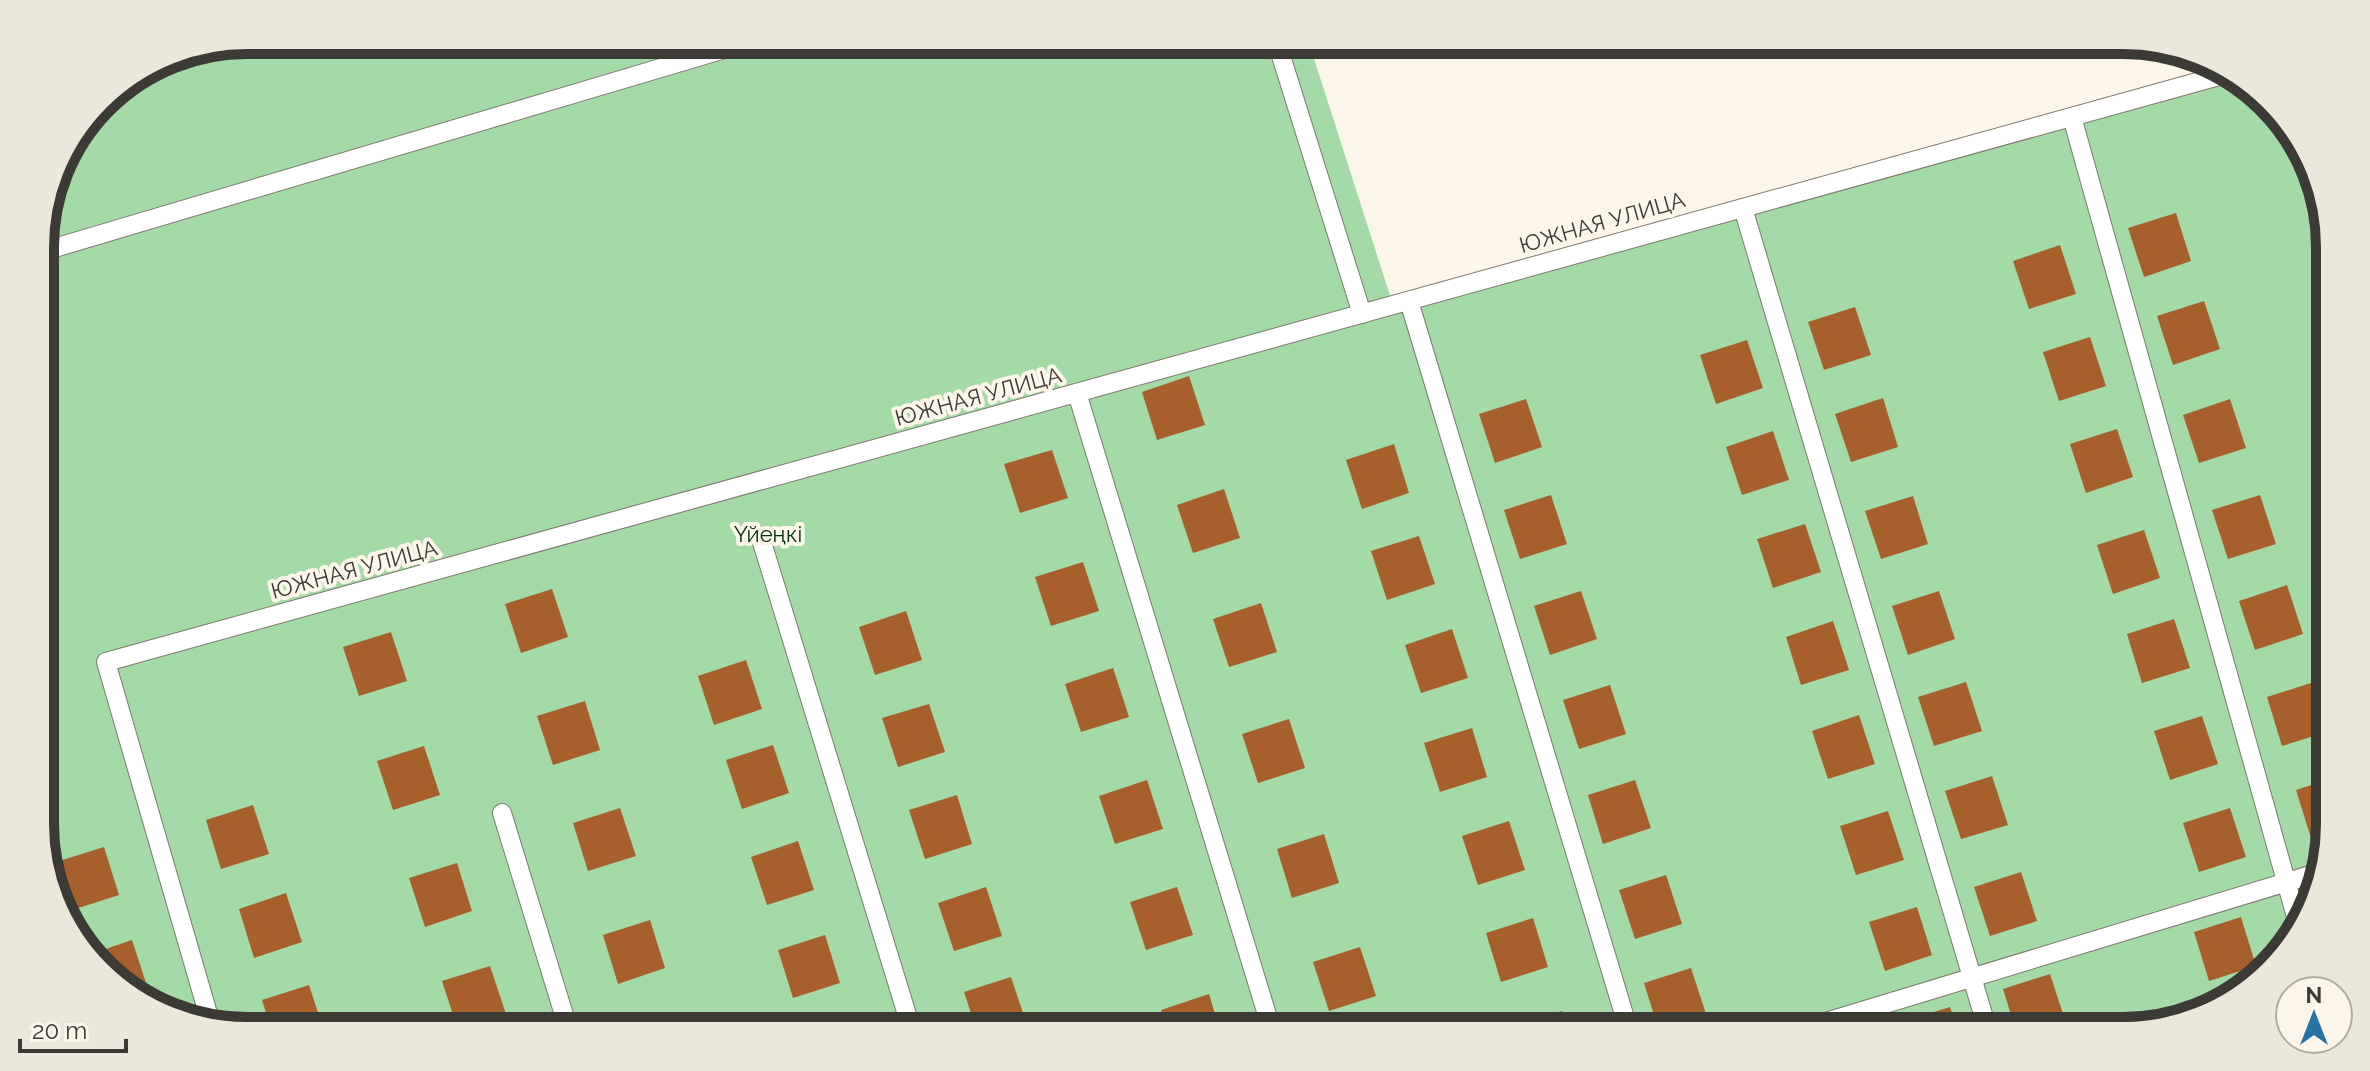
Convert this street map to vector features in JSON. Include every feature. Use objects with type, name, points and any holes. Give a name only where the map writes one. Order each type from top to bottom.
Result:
[{"type":"lane","points":[[54,248],[708,54]]},
{"type":"lane","points":[[1280,54],[1362,314]]},
{"type":"lane","name":"ЮЖНАЯ УЛИЦА","points":[[208,1013],[106,662],[2214,77]]},
{"type":"lane","points":[[2072,117],[2294,912]]},
{"type":"lane","points":[[1743,208],[1984,1017]]},
{"type":"lane","points":[[1409,301],[1625,1017]]},
{"type":"lane","points":[[1077,393],[1268,1017]]},
{"type":"lane","points":[[761,539],[908,1017]]},
{"type":"lane","points":[[502,813],[565,1017]]},
{"type":"lane","points":[[1843,1017],[2309,876]]},
{"type":"green space","name":"Үйеңкі","points":[[247,54],[1312,54],[1393,305],[2211,76],[2241,94],[2260,110],[2290,150],[2309,197],[2316,247],[2316,837],[2306,886],[2290,921],[2276,942],[2260,961],[2209,997],[2185,1007],[2136,1017],[247,1017],[185,1007],[150,991],[129,977],[94,942],[69,898],[56,850],[54,824],[54,234],[69,173],[86,140],[120,102],[161,74],[209,58]]},
{"type":"building","points":[[2176,213],[2191,261],[2144,277],[2128,228]]},
{"type":"building","points":[[2060,245],[2076,294],[2029,309],[2013,261]]},
{"type":"building","points":[[2204,301],[2220,349],[2173,365],[2157,316]]},
{"type":"building","points":[[1855,307],[1871,355],[1824,370],[1808,322]]},
{"type":"building","points":[[2090,337],[2106,386],[2059,401],[2043,352]]},
{"type":"building","points":[[1747,340],[1763,388],[1716,404],[1700,355]]},
{"type":"building","points":[[1189,376],[1205,425],[1157,440],[1142,392]]},
{"type":"building","points":[[1883,398],[1898,447],[1851,462],[1835,414]]},
{"type":"building","points":[[1526,399],[1542,447],[1495,463],[1479,414]]},
{"type":"building","points":[[2230,399],[2246,448],[2199,463],[2183,415]]},
{"type":"building","points":[[2117,429],[2133,477],[2086,493],[2070,444]]},
{"type":"building","points":[[1773,431],[1789,480],[1742,495],[1726,447]]},
{"type":"building","points":[[1394,444],[1409,493],[1362,509],[1346,460]]},
{"type":"building","points":[[1052,450],[1068,498],[1020,513],[1004,464]]},
{"type":"building","points":[[1224,489],[1240,538],[1193,553],[1177,505]]},
{"type":"building","points":[[1551,495],[1567,544],[1520,559],[1504,510]]},
{"type":"building","points":[[2260,495],[2276,544],[2228,559],[2212,510]]},
{"type":"building","points":[[1913,496],[1928,544],[1881,559],[1865,511]]},
{"type":"building","points":[[1805,524],[1821,572],[1773,588],[1757,539]]},
{"type":"building","points":[[2144,530],[2160,578],[2113,594],[2097,545]]},
{"type":"building","points":[[1419,536],[1435,584],[1387,600],[1371,551]]},
{"type":"building","points":[[1083,562],[1099,611],[1051,626],[1035,577]]},
{"type":"building","points":[[2287,585],[2303,634],[2255,650],[2239,601]]},
{"type":"building","points":[[552,589],[568,637],[521,653],[505,604]]},
{"type":"building","points":[[1581,591],[1597,639],[1550,655],[1534,606]]},
{"type":"building","points":[[1939,591],[1955,639],[1908,655],[1892,606]]},
{"type":"building","points":[[1261,603],[1277,652],[1229,667],[1213,619]]},
{"type":"building","points":[[906,611],[922,660],[875,675],[859,627]]},
{"type":"building","points":[[2174,619],[2190,668],[2142,683],[2127,634]]},
{"type":"building","points":[[1833,621],[1849,670],[1801,685],[1786,637]]},
{"type":"building","points":[[1452,629],[1468,678],[1421,693],[1405,645]]},
{"type":"building","points":[[391,632],[407,681],[359,696],[343,647]]},
{"type":"building","points":[[746,660],[762,709],[714,725],[698,676]]},
{"type":"building","points":[[1113,668],[1129,717],[1081,732],[1065,684]]},
{"type":"building","points":[[1966,682],[1982,731],[1934,746],[1918,697]]},
{"type":"building","points":[[2314,682],[2316,735],[2282,746],[2267,697]]},
{"type":"building","points":[[1610,685],[1626,734],[1579,749],[1563,700]]},
{"type":"building","points":[[585,701],[600,750],[553,765],[537,716]]},
{"type":"building","points":[[929,704],[945,752],[898,767],[882,718]]},
{"type":"building","points":[[1859,715],[1875,764],[1828,779],[1812,731]]},
{"type":"building","points":[[2202,716],[2218,764],[2170,780],[2154,731]]},
{"type":"building","points":[[1289,719],[1305,768],[1258,783],[1242,734]]},
{"type":"building","points":[[1472,728],[1487,777],[1440,792],[1424,743]]},
{"type":"building","points":[[773,745],[789,793],[742,809],[726,760]]},
{"type":"building","points":[[424,746],[440,795],[393,810],[377,761]]},
{"type":"building","points":[[1992,776],[2008,825],[1961,839],[1945,791]]},
{"type":"building","points":[[1147,780],[1163,829],[1115,844],[1099,796]]},
{"type":"building","points":[[1635,780],[1651,828],[1603,844],[1588,795]]},
{"type":"building","points":[[2316,784],[2316,837],[2311,838],[2296,790]]},
{"type":"building","points":[[957,795],[972,844],[925,859],[909,810]]},
{"type":"building","points":[[253,805],[269,854],[221,869],[206,820]]},
{"type":"building","points":[[620,808],[636,856],[588,871],[573,823]]},
{"type":"building","points":[[2230,808],[2246,857],[2199,872],[2183,823]]},
{"type":"building","points":[[1888,811],[1904,860],[1856,875],[1840,826]]},
{"type":"building","points":[[1509,821],[1525,870],[1478,885],[1462,836]]},
{"type":"building","points":[[1324,834],[1339,883],[1292,898],[1277,849]]},
{"type":"building","points":[[798,841],[814,890],[767,905],[751,857]]},
{"type":"building","points":[[104,847],[119,895],[74,909],[58,861]]},
{"type":"building","points":[[457,863],[472,911],[425,927],[409,878]]},
{"type":"building","points":[[2021,872],[2037,921],[1990,936],[1974,887]]},
{"type":"building","points":[[1666,875],[1682,924],[1635,939],[1619,890]]},
{"type":"building","points":[[986,887],[1002,936],[954,951],[938,903]]},
{"type":"building","points":[[1177,887],[1193,935],[1146,950],[1130,902]]},
{"type":"building","points":[[286,893],[302,942],[254,958],[239,909]]},
{"type":"building","points":[[1917,907],[1932,955],[1885,971],[1869,922]]},
{"type":"building","points":[[2241,917],[2256,965],[2209,981],[2194,932]]},
{"type":"building","points":[[1533,918],[1548,967],[1501,982],[1486,933]]},
{"type":"building","points":[[650,920],[665,968],[618,984],[603,935]]},
{"type":"building","points":[[825,935],[840,983],[793,998],[778,950]]},
{"type":"building","points":[[132,940],[148,989],[129,977],[101,951]]},
{"type":"building","points":[[1360,947],[1376,996],[1329,1011],[1313,962]]},
{"type":"building","points":[[490,966],[506,1014],[497,1017],[454,1017],[442,981]]},
{"type":"building","points":[[1691,968],[1707,1017],[1655,1017],[1644,983]]},
{"type":"building","points":[[2050,974],[2064,1017],[2012,1017],[2003,989]]},
{"type":"building","points":[[1011,977],[1024,1017],[972,1017],[964,992]]},
{"type":"building","points":[[309,985],[319,1017],[267,1017],[262,1000]]},
{"type":"building","points":[[1209,994],[1216,1017],[1163,1017],[1161,1010]]},
{"type":"building","points":[[1950,1007],[1953,1017],[1918,1017]]},
{"type":"building","points":[[1562,1011],[1564,1017],[1543,1017]]}]
